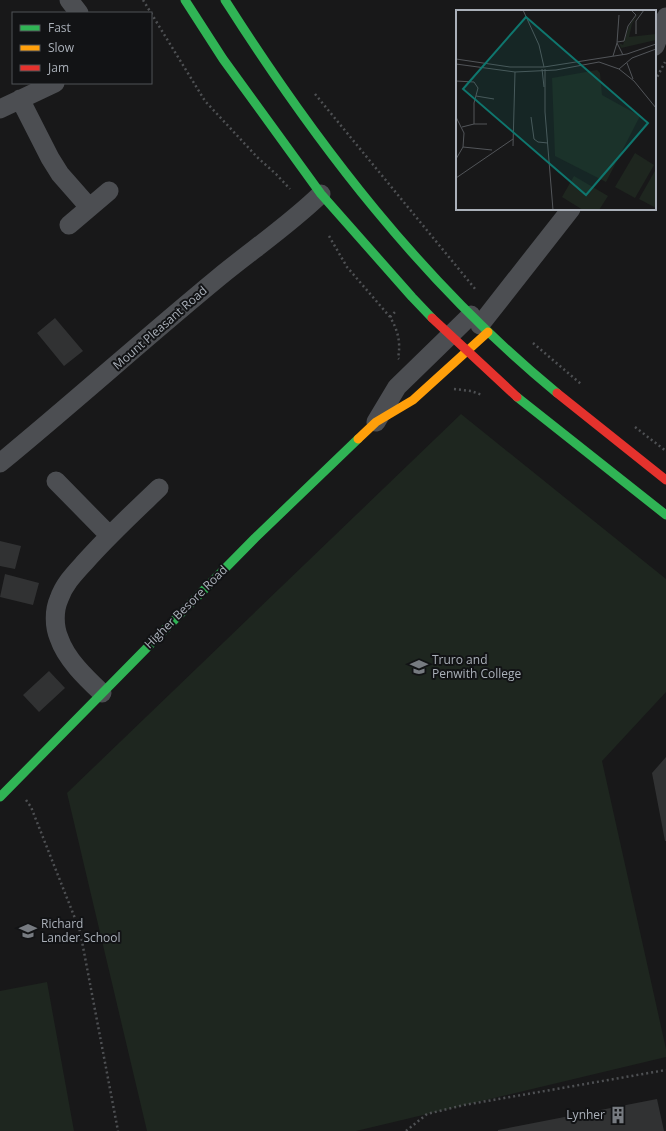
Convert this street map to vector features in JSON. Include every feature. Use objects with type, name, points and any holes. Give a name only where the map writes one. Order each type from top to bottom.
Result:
[{"type":"main road","points":[[185,0],[223,59],[321,194],[384,267],[450,335],[527,406],[666,515]]},
{"type":"main road","points":[[225,0],[258,52],[324,146],[384,222],[480,324],[545,384],[666,480]]},
{"type":"main road","points":[[188,22],[223,59]]},
{"type":"main road","name":"Higher Besore Road","points":[[0,797],[255,538],[376,422],[413,400],[467,351],[480,324]]},
{"type":"street","points":[[69,0],[78,12]]},
{"type":"street","points":[[656,43],[666,17]]},
{"type":"street","points":[[0,109],[53,84]]},
{"type":"street","points":[[20,99],[53,164],[89,208]]},
{"type":"street","points":[[69,226],[108,191]]},
{"type":"street","name":"Mount Pleasant Road","points":[[0,463],[55,418],[218,278],[306,208],[321,194]]},
{"type":"street","points":[[480,324],[570,210]]},
{"type":"street","name":"Higher Besore Road","points":[[376,422],[397,387],[450,335],[480,324]]},
{"type":"street","points":[[56,481],[109,534]]},
{"type":"street","points":[[102,693],[82,673],[65,651],[58,638],[56,624],[58,599],[64,586],[109,534],[159,488]]},
{"type":"path","points":[[143,0],[150,12]]},
{"type":"path","points":[[656,79],[666,58]]},
{"type":"path","points":[[315,94],[478,291]]},
{"type":"path","points":[[531,342],[582,385]]},
{"type":"path","points":[[629,422],[666,451]]},
{"type":"path","points":[[13,784],[25,797],[31,807],[80,931],[118,1131]]},
{"type":"path","points":[[406,1131],[427,1114],[464,1105],[666,1070]]},
{"type":"shaded area","name":"Truro and Penwith College","points":[[461,414],[666,579],[666,692],[602,761],[666,1049],[666,1057],[356,1131],[147,1131],[67,793]]},
{"type":"shaded area","points":[[47,982],[74,1131],[0,1131],[0,991]]},
{"type":"building","points":[[55,318],[83,351],[64,366],[37,333]]},
{"type":"building","points":[[0,541],[21,546],[15,569],[0,566]]},
{"type":"building","points":[[5,574],[39,583],[33,605],[0,597]]},
{"type":"building","points":[[49,671],[65,688],[39,712],[23,695]]},
{"type":"building","points":[[666,757],[666,841],[665,841],[652,773]]},
{"type":"building","name":"Lynher","points":[[657,1099],[664,1131],[498,1131],[498,1130]]},
{"type":"traffic: fast","points":[[185,0],[223,59],[321,194],[432,318]]},
{"type":"traffic: fast","points":[[225,0],[297,108],[376,210],[418,259],[462,306],[508,351],[557,393]]},
{"type":"traffic: fast","points":[[517,397],[666,515]]},
{"type":"traffic: fast","points":[[0,797],[255,538],[358,439]]},
{"type":"traffic: slow","points":[[358,439],[376,422],[413,400],[488,332]]},
{"type":"traffic: jam","points":[[432,318],[517,397]]},
{"type":"traffic: jam","points":[[557,393],[666,480]]},
{"type":"place","name":"Truro and Penwith College","points":[[419,667]]},
{"type":"place","name":"Richard Lander School","points":[[28,931]]},
{"type":"place","name":"Lynher","points":[[618,1115]]}]
